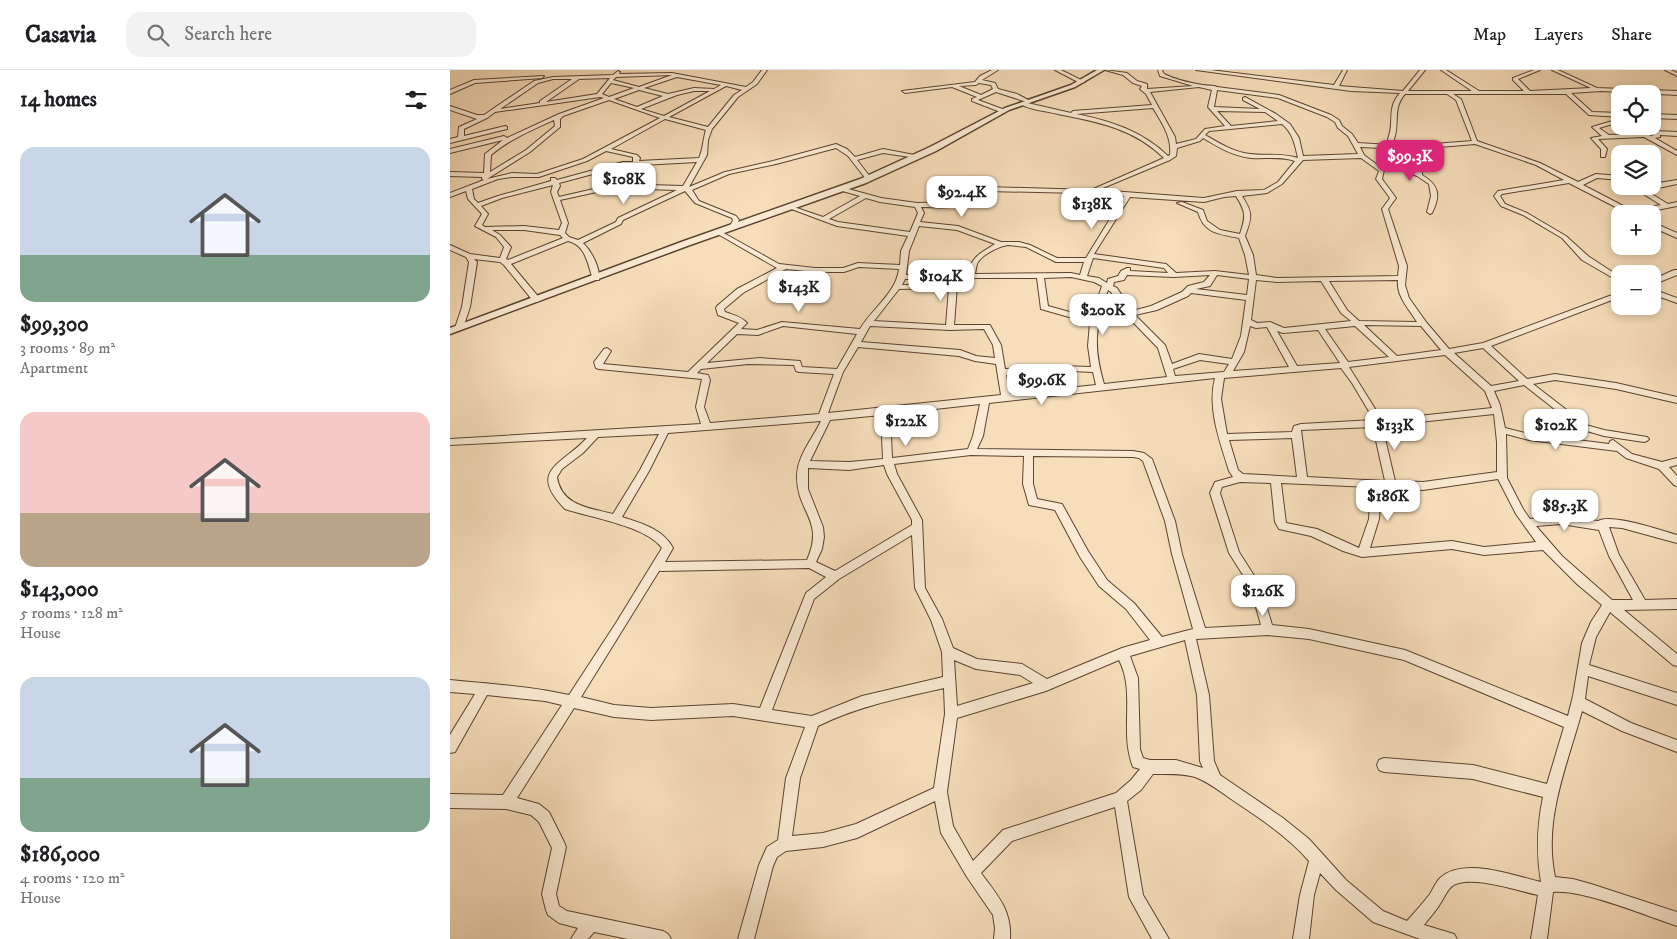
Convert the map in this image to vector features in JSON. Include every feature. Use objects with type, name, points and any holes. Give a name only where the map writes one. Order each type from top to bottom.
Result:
[{"type":"street","points":[[600,95],[599,93],[620,70]]},
{"type":"street","points":[[687,189],[704,155],[705,140],[709,129],[736,96],[761,78],[765,70]]},
{"type":"street","points":[[905,90],[979,80],[996,70]]},
{"type":"street","points":[[1057,70],[1082,82]]},
{"type":"street","points":[[450,331],[718,232],[841,189],[967,132],[1003,111],[1082,82],[1101,70]]},
{"type":"street","points":[[1092,191],[1174,156],[1172,137],[1144,89],[1144,85],[1135,82],[1126,74],[1107,70]]},
{"type":"street","points":[[1160,70],[1162,75],[1168,78],[1200,86]]},
{"type":"street","points":[[1198,70],[1220,82]]},
{"type":"street","points":[[1336,87],[1345,70]]},
{"type":"street","points":[[1423,70],[1402,92],[1393,115],[1395,130],[1392,139],[1397,149],[1402,170],[1419,175],[1430,181],[1433,186],[1434,201],[1430,212]]},
{"type":"street","points":[[1443,70],[1478,93]]},
{"type":"street","points":[[1528,92],[1515,79],[1538,70]]},
{"type":"street","points":[[1554,70],[1597,89]]},
{"type":"street","points":[[1667,70],[1677,75]]},
{"type":"street","points":[[1229,127],[1213,109],[1211,104],[1220,82],[1233,73],[1249,85],[1329,116],[1339,123],[1362,156],[1383,172],[1379,179],[1393,198],[1385,209],[1401,259],[1403,268],[1401,278],[1405,298],[1423,324],[1448,352],[1489,389],[1497,410],[1501,430],[1502,461],[1500,475],[1513,502],[1546,545],[1608,604],[1677,661]]},
{"type":"street","points":[[487,175],[488,154],[524,129],[678,75]]},
{"type":"street","points":[[450,92],[474,82],[678,75],[695,76],[746,89]]},
{"type":"street","points":[[461,138],[461,128],[492,113],[536,82],[553,78]]},
{"type":"street","points":[[540,104],[578,78]]},
{"type":"street","points":[[613,78],[668,96]]},
{"type":"street","points":[[979,80],[993,84],[996,90]]},
{"type":"street","points":[[1146,91],[1200,86],[1220,82],[1448,94],[1611,90]]},
{"type":"street","points":[[450,195],[505,175],[533,176],[584,160],[725,85]]},
{"type":"street","points":[[952,85],[980,96]]},
{"type":"street","points":[[1244,109],[1243,103],[1249,85]]},
{"type":"street","points":[[637,109],[668,96],[697,89],[716,90]]},
{"type":"street","points":[[1003,111],[974,100],[996,90],[1015,95],[1026,103],[1104,122],[1123,129],[1153,145],[1168,160]]},
{"type":"street","points":[[1567,92],[1591,114],[1611,115]]},
{"type":"street","points":[[1661,92],[1677,93]]},
{"type":"street","points":[[1448,94],[1458,99],[1475,142]]},
{"type":"street","points":[[492,113],[600,95],[637,109],[709,129]]},
{"type":"street","points":[[841,189],[865,196],[917,205],[960,204],[983,189],[1092,191],[1204,200],[1237,194],[1258,193],[1273,188],[1287,175],[1299,159],[1296,138],[1282,122],[1245,99]]},
{"type":"street","points":[[1067,114],[1118,107],[1155,106]]},
{"type":"street","points":[[450,108],[505,128],[524,129]]},
{"type":"street","points":[[1213,109],[1244,109],[1249,112],[1264,111]]},
{"type":"street","points":[[476,184],[487,175],[535,146],[558,126],[559,116]]},
{"type":"street","points":[[1661,116],[1677,117]]},
{"type":"street","points":[[1174,147],[1196,141],[1207,130],[1282,122]]},
{"type":"street","points":[[1607,137],[1595,127],[1611,123]]},
{"type":"street","points":[[450,141],[505,128]]},
{"type":"street","points":[[1661,133],[1677,134]]},
{"type":"street","points":[[1644,135],[1677,153]]},
{"type":"street","points":[[1603,156],[1604,149],[1594,138],[1658,137],[1657,135]]},
{"type":"street","points":[[1203,136],[1233,152],[1249,156],[1278,155],[1299,159],[1362,156]]},
{"type":"street","points":[[450,151],[510,137]]},
{"type":"street","points":[[1355,145],[1397,149],[1475,142],[1534,162],[1617,205]]},
{"type":"street","points":[[578,243],[619,224],[620,219],[727,173],[774,163],[834,146],[840,147],[853,159],[868,178]]},
{"type":"street","points":[[1419,175],[1420,161],[1426,152],[1424,146]]},
{"type":"street","points":[[605,149],[635,156],[637,158],[636,163]]},
{"type":"street","points":[[853,159],[883,151],[917,156]]},
{"type":"street","points":[[478,205],[554,182],[636,163],[700,160]]},
{"type":"street","points":[[556,170],[552,176],[557,186],[554,192],[558,199],[564,223],[564,236]]},
{"type":"street","points":[[450,174],[487,175]]},
{"type":"street","points":[[1578,185],[1596,176],[1611,177]]},
{"type":"street","points":[[1569,181],[1500,192],[1497,196],[1503,205],[1525,214],[1564,237],[1585,258],[1611,274]]},
{"type":"street","points":[[1661,185],[1677,182]]},
{"type":"street","points":[[558,199],[615,186],[687,189]]},
{"type":"street","points":[[468,187],[470,196],[485,214],[477,225],[505,241],[508,247],[505,261]]},
{"type":"street","points":[[687,189],[697,202],[734,217],[736,220],[732,228]]},
{"type":"street","points":[[1084,277],[1089,258],[1128,194]]},
{"type":"street","points":[[1237,194],[1247,209],[1248,220],[1242,236],[1252,278],[1244,340],[1234,362],[1223,376],[1215,394],[1234,471],[1240,478]]},
{"type":"street","points":[[1649,195],[1668,206]]},
{"type":"street","points":[[824,219],[865,196]]},
{"type":"street","points":[[1161,197],[1201,210],[1204,222],[1218,232],[1242,236]]},
{"type":"street","points":[[1661,207],[1677,204]]},
{"type":"street","points":[[810,564],[820,543],[820,530],[801,478],[803,464],[825,416],[839,372],[862,332],[897,287],[902,277],[905,251],[921,213],[917,205]]},
{"type":"street","points":[[789,207],[853,227],[911,234]]},
{"type":"street","points":[[916,224],[958,228],[1000,244]]},
{"type":"street","points":[[485,229],[514,226],[564,236],[578,243],[594,263],[596,278]]},
{"type":"street","points":[[1661,228],[1677,236]]},
{"type":"street","points":[[718,232],[769,262],[784,267],[815,270],[844,270],[858,265],[903,267]]},
{"type":"street","points":[[450,248],[468,256],[505,261],[564,236]]},
{"type":"street","points":[[970,277],[975,261],[1000,244],[1017,242],[1056,260],[1089,258],[1167,266],[1174,275]]},
{"type":"street","points":[[459,328],[473,274],[474,262],[468,256]]},
{"type":"street","points":[[505,261],[537,300]]},
{"type":"street","points":[[1100,388],[1091,346],[1093,321],[1111,281],[1120,278],[1136,263]]},
{"type":"street","points":[[691,374],[743,323],[721,313],[720,308],[740,291],[784,267]]},
{"type":"street","points":[[1124,274],[1174,275],[1215,273],[1277,280],[1401,278]]},
{"type":"street","points":[[1130,314],[1163,304],[1208,283],[1215,273]]},
{"type":"street","points":[[1661,280],[1676,274]]},
{"type":"street","points":[[902,277],[953,278],[1040,275],[1084,277],[1108,286],[1130,314],[1162,347],[1172,379]]},
{"type":"street","points":[[1040,275],[1044,307],[1093,321]]},
{"type":"street","points":[[950,328],[953,278]]},
{"type":"street","points":[[1324,280],[1341,307],[1396,359]]},
{"type":"street","points":[[897,287],[953,286]]},
{"type":"street","points":[[1190,290],[1249,298]]},
{"type":"street","points":[[1661,295],[1677,301]]},
{"type":"street","points":[[450,442],[664,430],[825,416],[1172,379],[1223,376],[1396,359],[1484,345],[1611,297]]},
{"type":"street","points":[[1246,321],[1256,326],[1269,324],[1283,331],[1358,323],[1423,324]]},
{"type":"street","points":[[735,331],[758,333],[782,324],[862,332]]},
{"type":"street","points":[[868,324],[950,328],[987,327],[997,345],[1006,398]]},
{"type":"street","points":[[1269,324],[1294,369]]},
{"type":"street","points":[[1319,326],[1355,381],[1378,423],[1391,484]]},
{"type":"street","points":[[856,344],[960,353],[974,358],[1001,362]]},
{"type":"street","points":[[1484,345],[1524,381],[1583,427],[1604,433],[1644,439]]},
{"type":"street","points":[[607,351],[598,362],[599,366],[691,374],[706,378],[700,407],[706,425]]},
{"type":"street","points":[[1169,368],[1199,357],[1234,362]]},
{"type":"street","points":[[698,367],[752,361],[790,362],[797,363],[799,369],[839,372]]},
{"type":"street","points":[[1003,372],[1033,372],[1073,366],[1095,370]]},
{"type":"street","points":[[1489,389],[1524,381],[1555,377],[1644,391],[1677,400]]},
{"type":"street","points":[[971,452],[977,442],[985,400]]},
{"type":"street","points":[[885,410],[888,462],[892,474],[917,520],[920,588],[936,619],[948,652],[951,714],[940,792],[946,828],[972,872],[1000,912],[1003,928],[1002,939]]},
{"type":"street","points":[[1302,479],[1296,435],[1297,428],[1301,426],[1378,423],[1497,410]]},
{"type":"street","points":[[615,520],[644,471],[664,430]]},
{"type":"street","points":[[1501,430],[1529,437],[1617,448]]},
{"type":"street","points":[[506,802],[658,567],[668,548],[663,539],[651,532],[568,506],[553,484],[552,477],[555,472],[580,451],[596,433]]},
{"type":"street","points":[[1604,433],[1617,448],[1634,458],[1662,466],[1677,482]]},
{"type":"street","points":[[1225,437],[1296,435]]},
{"type":"street","points":[[803,464],[849,466],[971,452],[1142,455],[1147,459],[1170,521],[1194,633],[1202,695],[1207,761],[1214,780]]},
{"type":"street","points":[[1029,453],[1029,495],[1033,502],[1058,507],[1084,554],[1104,583],[1130,606],[1160,642]]},
{"type":"street","points":[[1662,466],[1677,461]]},
{"type":"street","points":[[1268,630],[1255,585],[1234,553],[1215,493],[1218,485],[1240,478],[1435,485],[1500,475]]},
{"type":"street","points":[[1276,480],[1280,522],[1283,526],[1313,532],[1362,553],[1452,545],[1484,551],[1546,545]]},
{"type":"street","points":[[1362,553],[1373,534],[1376,520],[1376,483]]},
{"type":"street","points":[[1528,523],[1561,520],[1603,526]]},
{"type":"street","points":[[1641,603],[1614,556],[1603,526],[1604,521],[1677,539]]},
{"type":"street","points":[[764,714],[806,604],[816,591],[835,576],[918,527]]},
{"type":"street","points":[[658,567],[810,564],[835,576]]},
{"type":"street","points":[[1608,604],[1677,604]]},
{"type":"street","points":[[1539,939],[1547,888],[1542,848],[1551,792],[1578,702],[1586,648],[1594,625],[1608,604]]},
{"type":"street","points":[[951,714],[1046,685],[1122,653],[1160,642],[1194,633],[1268,630],[1318,635],[1405,655],[1571,724]]},
{"type":"street","points":[[948,652],[976,664],[1022,670],[1046,685]]},
{"type":"street","points":[[1122,653],[1131,670],[1135,755],[1138,762],[1150,767],[1176,767],[1196,771],[1214,780],[1278,823],[1304,844],[1341,886],[1378,917],[1410,929],[1449,939]]},
{"type":"street","points":[[1584,668],[1677,698]]},
{"type":"street","points":[[784,844],[793,778],[813,722],[828,713],[860,703],[949,681]]},
{"type":"street","points":[[450,686],[544,694],[614,711],[651,714],[733,710],[813,722]]},
{"type":"street","points":[[450,747],[485,688]]},
{"type":"street","points":[[1578,702],[1637,733],[1677,746]]},
{"type":"street","points":[[1384,765],[1474,772],[1551,792]]},
{"type":"street","points":[[972,872],[1008,835],[1120,798],[1136,785],[1150,767]]},
{"type":"street","points":[[746,939],[766,865],[772,852],[784,844],[822,840],[857,832],[940,792]]},
{"type":"street","points":[[1120,798],[1136,897],[1161,939]]},
{"type":"street","points":[[450,801],[506,802],[534,809],[544,816],[559,847],[549,894],[553,910],[564,918],[663,939]]},
{"type":"street","points":[[1301,939],[1307,895],[1316,859]]},
{"type":"street","points":[[1410,929],[1425,912],[1446,881],[1457,876],[1470,874],[1547,888],[1555,883],[1595,892],[1677,919]]},
{"type":"street","points":[[579,939],[590,924]]}]
